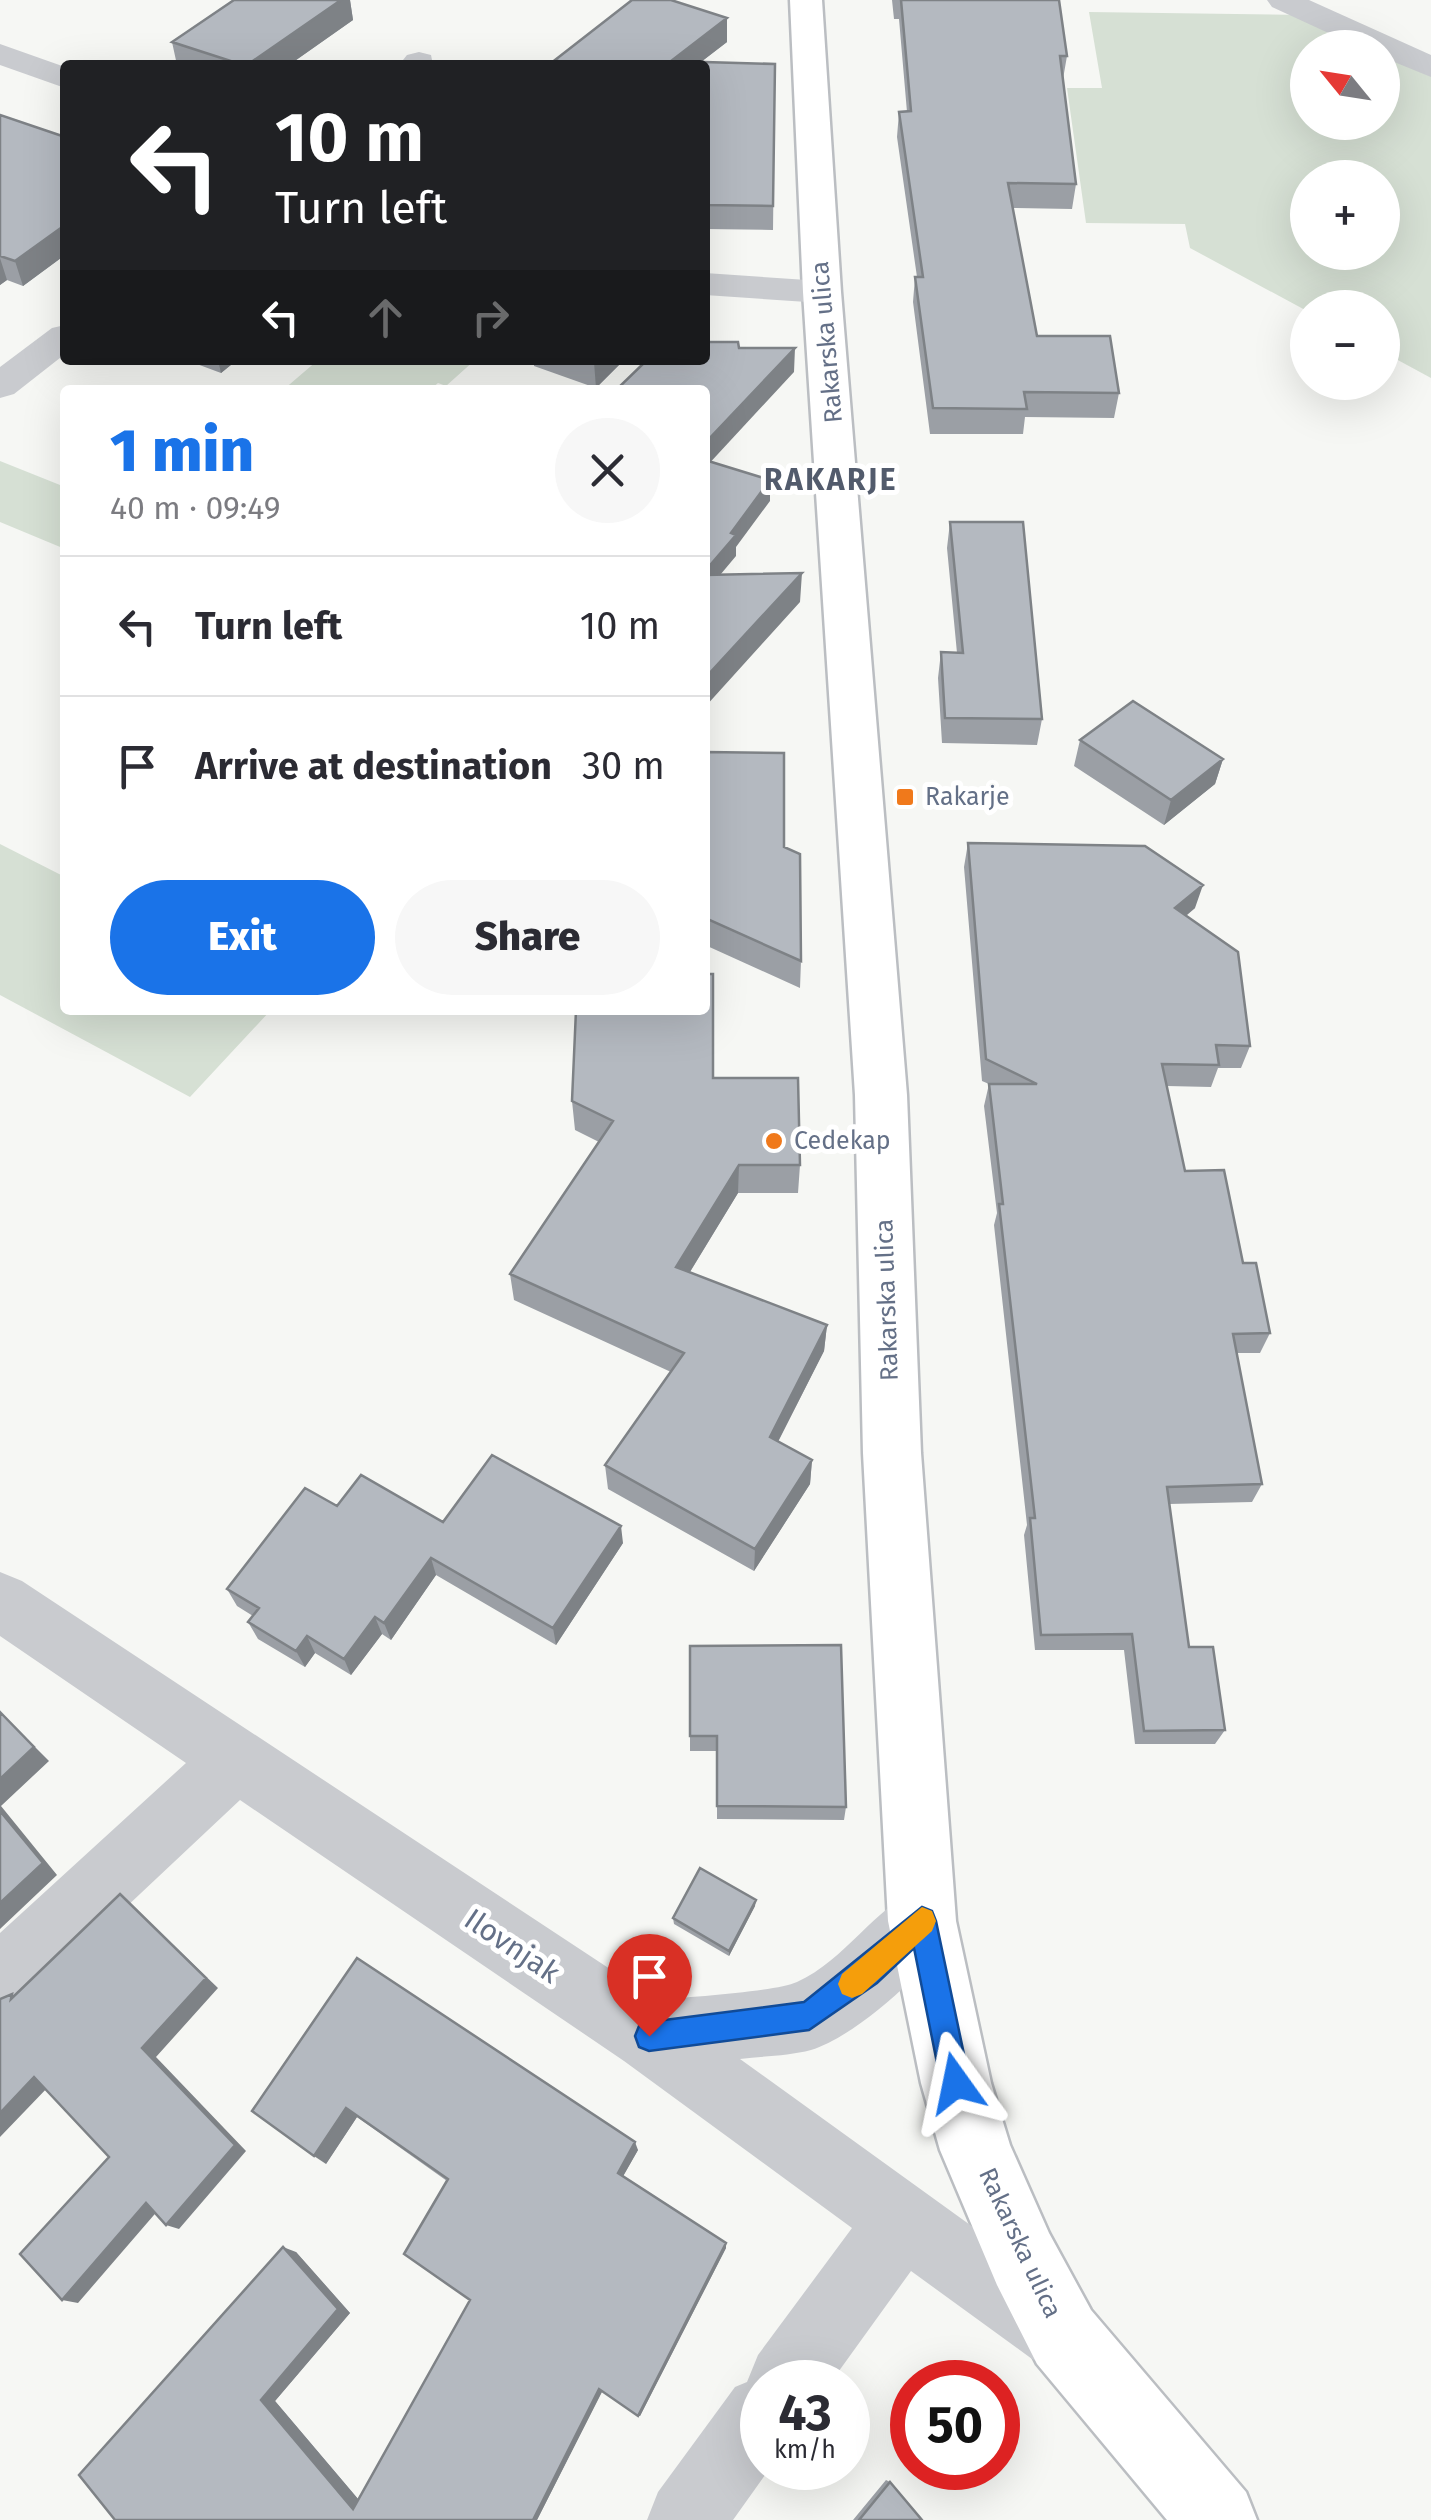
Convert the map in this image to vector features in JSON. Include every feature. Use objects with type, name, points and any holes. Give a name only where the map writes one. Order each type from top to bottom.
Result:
[{"type":"main road","name":"Rakarska ulica","points":[[806,0],[822,292],[881,1095],[892,1454],[922,1921],[956,2083],[976,2150],[1023,2259],[1064,2337],[1158,2454],[1218,2520]]},
{"type":"street","points":[[1283,0],[1431,68]]},
{"type":"street","points":[[0,54],[60,76]]},
{"type":"street","points":[[710,284],[822,292]]},
{"type":"street","points":[[0,386],[60,340]]},
{"type":"street","name":"Ilovnjak","points":[[0,1601],[649,2036],[1064,2337]]},
{"type":"street","points":[[0,1979],[237,1759]]},
{"type":"street","points":[[649,2036],[809,2016],[867,1973],[922,1921]]},
{"type":"street","points":[[801,2360],[904,2218]]},
{"type":"street","points":[[686,2520],[740,2445]]},
{"type":"shaded area","points":[[1089,12],[1305,15],[1336,30],[1290,30],[1290,140],[1400,140],[1400,60],[1431,76],[1431,378],[1400,361],[1400,290],[1290,290],[1290,302],[1190,248],[1185,224],[1086,223],[1067,88],[1102,88]]},
{"type":"shaded area","points":[[312,365],[469,365],[447,385],[289,385]]},
{"type":"shaded area","points":[[0,461],[60,485],[60,547],[0,522]]},
{"type":"shaded area","points":[[0,844],[60,874],[60,1015],[266,1015],[190,1097],[0,995]]},
{"type":"building","points":[[234,0],[341,0],[254,60],[228,60],[172,42]]},
{"type":"building","points":[[632,0],[671,0],[727,18],[672,60],[555,60]]},
{"type":"building","points":[[901,0],[1059,0],[1067,56],[1060,56],[1076,184],[1008,183],[1037,336],[1110,336],[1119,393],[1024,392],[1027,409],[933,408],[915,277],[923,277],[899,112],[911,111]]},
{"type":"building","points":[[710,62],[775,64],[773,206],[710,205]]},
{"type":"building","points":[[0,115],[60,135],[60,229],[15,261],[0,256]]},
{"type":"building","points":[[710,342],[738,342],[739,348],[795,348],[710,438],[710,385],[621,385],[642,365],[710,365]]},
{"type":"building","points":[[710,462],[770,480],[731,533],[736,535],[710,565]]},
{"type":"building","points":[[950,522],[1023,522],[1042,719],[945,718],[941,652],[963,653]]},
{"type":"building","points":[[802,573],[710,673],[710,575]]},
{"type":"building","points":[[1133,701],[1223,759],[1171,800],[1080,740]]},
{"type":"building","points":[[710,752],[784,753],[784,847],[800,854],[801,961],[710,920]]},
{"type":"building","points":[[968,843],[1145,846],[1203,885],[1175,908],[1238,952],[1250,1046],[1216,1045],[1219,1065],[1162,1064],[1185,1171],[1224,1170],[1243,1263],[1256,1263],[1270,1333],[1233,1334],[1262,1484],[1167,1487],[1189,1647],[1213,1647],[1225,1730],[1144,1731],[1132,1634],[1041,1635],[1030,1518],[1035,1518],[989,1084],[1037,1084],[986,1059]]},
{"type":"building","points":[[710,974],[713,1078],[798,1078],[800,1165],[739,1165],[676,1267],[827,1325],[770,1437],[812,1460],[755,1549],[605,1465],[684,1353],[510,1274],[613,1121],[572,1101],[576,1015],[710,1015]]},
{"type":"building","points":[[492,1455],[621,1526],[553,1628],[431,1558],[384,1623],[375,1617],[344,1659],[307,1636],[296,1651],[248,1622],[259,1608],[227,1589],[305,1488],[337,1506],[361,1475],[443,1522]]},
{"type":"building","points":[[841,1645],[846,1807],[717,1806],[717,1736],[690,1736],[690,1646]]},
{"type":"building","points":[[0,1712],[34,1747],[0,1779]]},
{"type":"building","points":[[0,1811],[43,1863],[0,1903]]},
{"type":"building","points":[[700,1868],[756,1900],[729,1951],[673,1918]]},
{"type":"building","points":[[120,1894],[206,1978],[142,2048],[235,2145],[166,2225],[146,2203],[62,2300],[20,2254],[109,2157],[34,2077],[0,2113],[0,1999],[12,1994],[11,1999]]},
{"type":"building","points":[[357,1958],[635,2142],[618,2173],[726,2243],[638,2416],[599,2389],[533,2520],[115,2520],[79,2475],[283,2247],[338,2309],[261,2400],[353,2509],[470,2300],[404,2254],[448,2179],[346,2108],[314,2156],[252,2111]]},
{"type":"building","points":[[890,2482],[890,2490],[897,2490],[922,2520],[859,2520]]},
{"type":"slow traffic","points":[[852,1984],[922,1921]]},
{"type":"place","name":"Rakarje","points":[[905,797]]},
{"type":"place","name":"Cedekap","points":[[774,1141]]},
{"type":"district","name":"RAKARJE","points":[[831,480]]},
{"type":"route","points":[[649,2036],[809,2016],[867,1973],[922,1921],[956,2083]]}]
